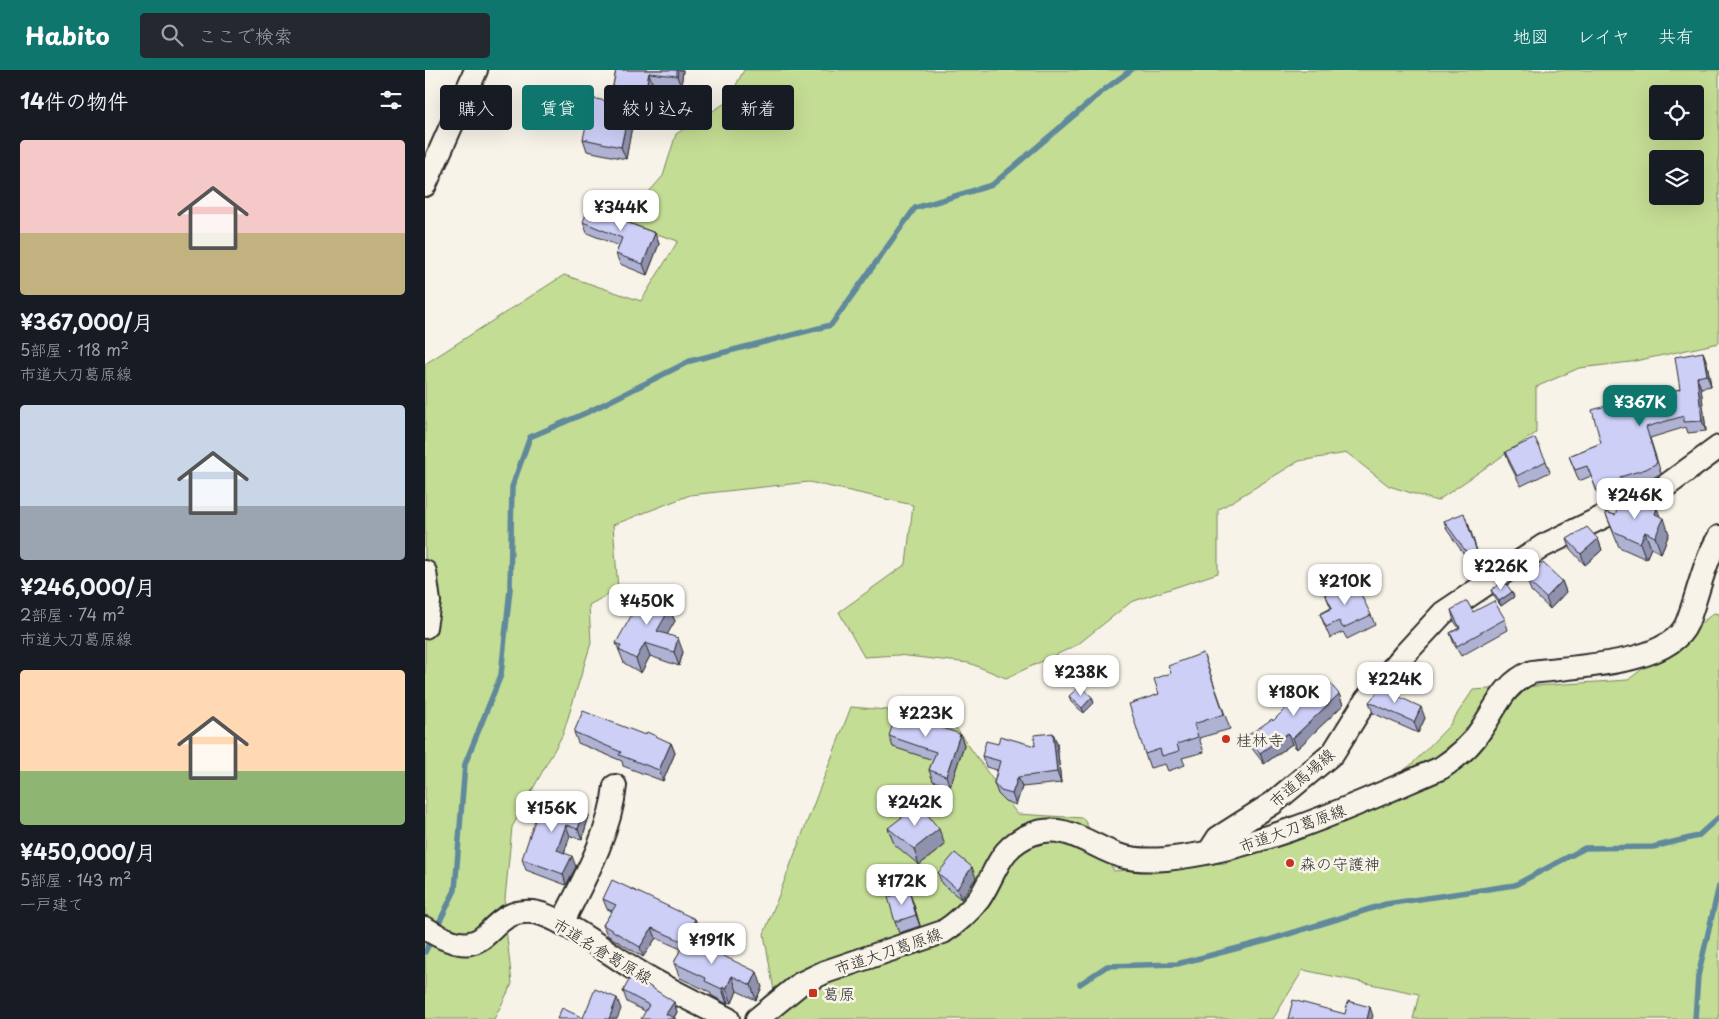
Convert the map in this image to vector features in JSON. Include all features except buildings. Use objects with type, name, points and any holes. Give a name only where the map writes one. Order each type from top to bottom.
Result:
[{"type":"street","points":[[425,184],[476,70]]},
{"type":"street","name":"市道馬場線","points":[[1209,852],[1218,838],[1273,803],[1333,753],[1367,700],[1405,654],[1443,613],[1543,546],[1663,488],[1719,447]]},
{"type":"street","name":"市道大刀葛原線","points":[[757,1019],[800,984],[825,972],[943,932],[956,924],[978,900],[1000,857],[1018,840],[1034,833],[1051,831],[1070,833],[1121,856],[1142,859],[1165,859],[1209,852],[1234,848],[1276,836],[1441,768],[1457,757],[1469,745],[1504,693],[1512,683],[1522,676],[1532,672],[1628,659],[1651,652],[1672,641],[1686,624],[1711,550],[1719,537]]},
{"type":"street","points":[[425,572],[429,602],[425,627]]},
{"type":"street","points":[[562,923],[584,879],[603,832],[614,801],[615,786]]},
{"type":"street","name":"市道名倉葛原線","points":[[433,932],[465,944],[479,942],[504,919],[518,912],[534,912],[562,923],[643,975],[686,1008],[728,1019]]},
{"type":"green space","points":[[744,70],[1719,70],[1719,343],[1631,362],[1579,368],[1536,387],[1536,433],[1437,501],[1389,486],[1347,453],[1299,461],[1218,510],[1218,573],[1131,602],[1077,645],[1006,678],[969,663],[898,655],[864,657],[839,612],[906,564],[913,505],[809,482],[690,495],[613,525],[618,589],[589,605],[591,643],[563,734],[512,827],[504,909],[512,984],[494,1019],[425,1019],[425,364],[564,275],[641,301],[678,241],[630,225],[641,201],[663,176],[676,134],[682,130],[712,130],[712,111],[722,105],[722,130],[794,130],[794,85],[736,85]]},
{"type":"green space","points":[[1714,613],[1719,614],[1719,1019],[1413,1019],[1419,994],[1303,970],[1273,1019],[779,1019],[764,934],[851,707],[947,715],[1017,814],[1083,818],[1114,871],[1225,863],[1326,830],[1412,764],[1449,726],[1473,690],[1628,680]]},
{"type":"waterway","points":[[436,929],[455,890],[465,764],[501,675],[510,589],[512,487],[530,437],[588,412],[690,361],[831,325],[915,208],[992,185],[1104,90],[1131,70]]},
{"type":"waterway","points":[[1080,984],[1107,966],[1177,964],[1269,940],[1386,904],[1515,885],[1585,848],[1653,847],[1698,836],[1719,817]]},
{"type":"waterway","points":[[1695,1019],[1698,976],[1719,886]]},
{"type":"waterway","points":[[425,952],[432,938]]},
{"type":"place","name":"桂林寺","points":[[1226,739]]},
{"type":"place","name":"森の守護神","points":[[1290,863]]},
{"type":"place","name":"葛原","points":[[813,993]]}]
